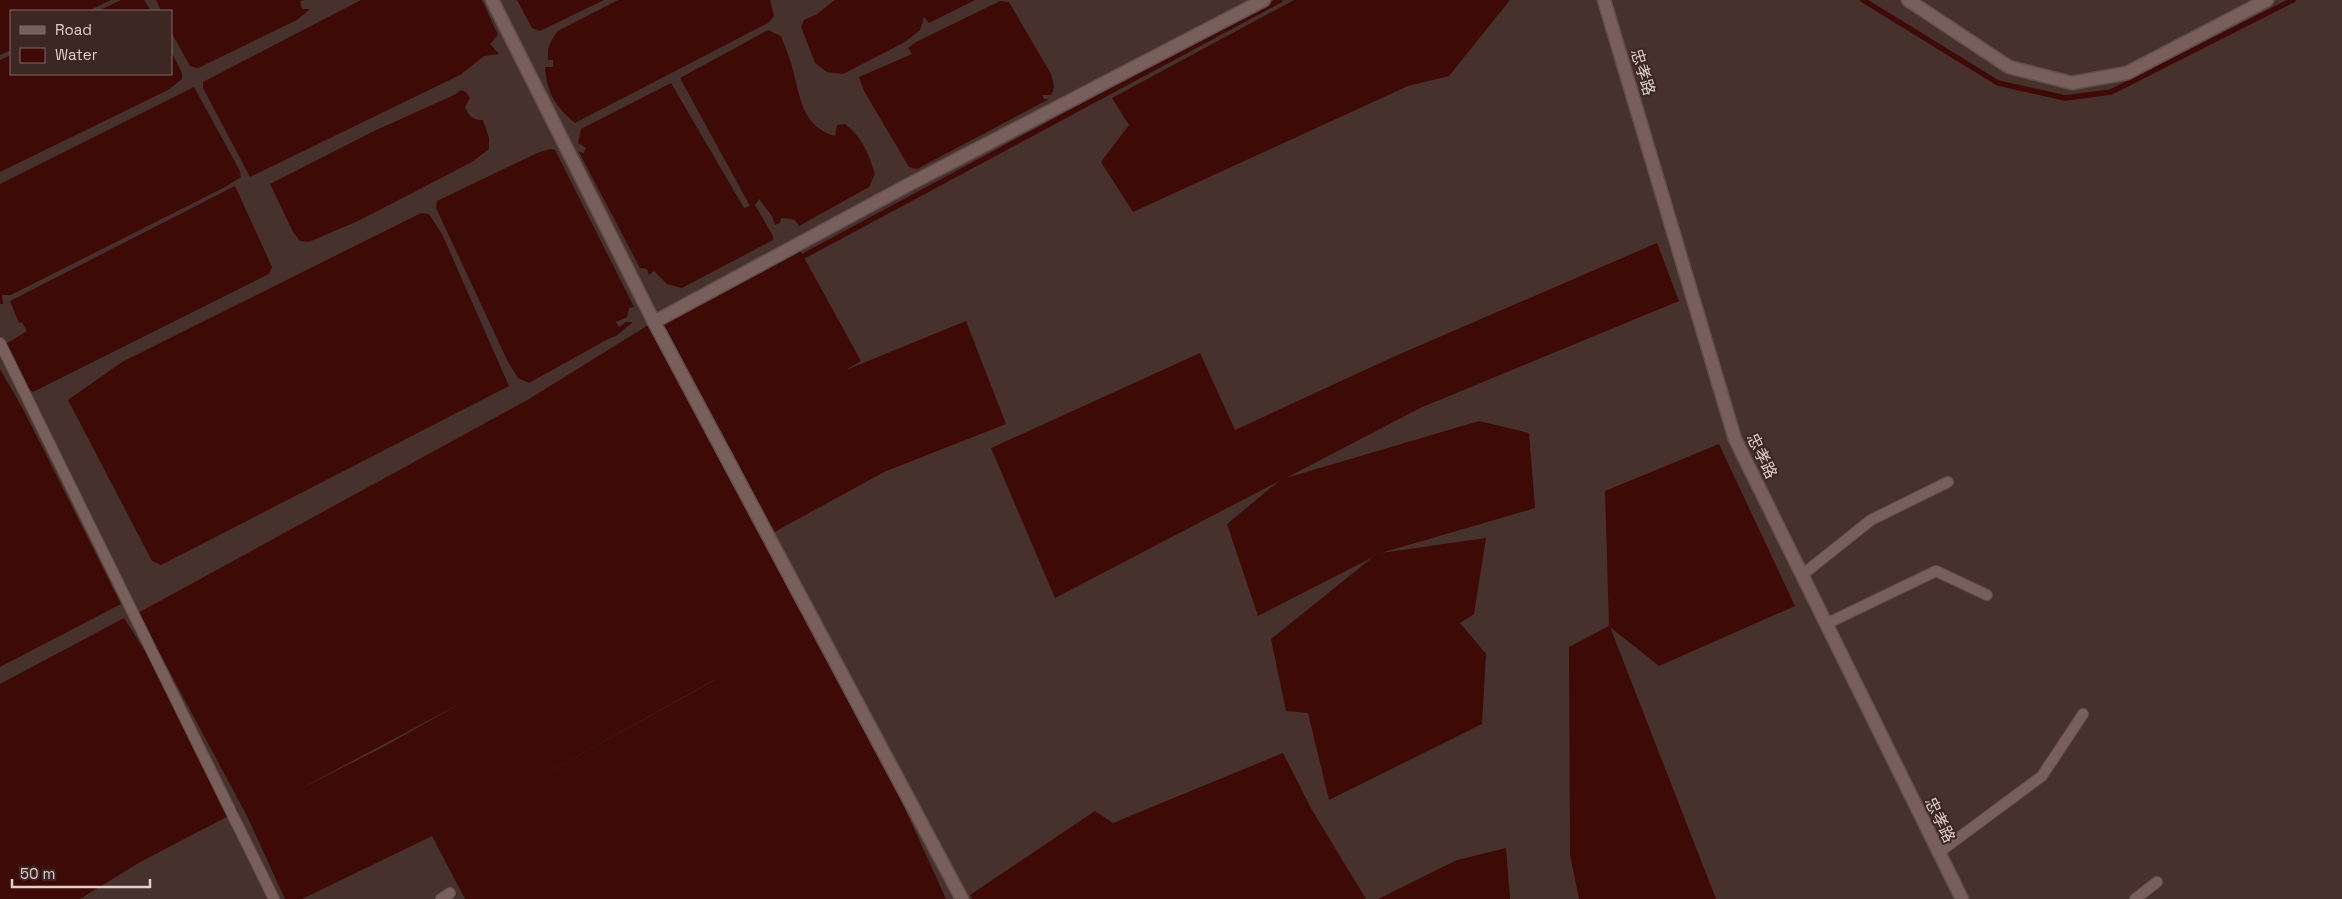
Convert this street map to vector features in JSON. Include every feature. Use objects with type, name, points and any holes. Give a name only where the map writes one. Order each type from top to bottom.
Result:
[{"type":"street","points":[[492,0],[654,322],[962,899]]},
{"type":"street","points":[[654,322],[906,186],[1264,0]]},
{"type":"street","name":"忠孝路","points":[[1604,0],[1735,439],[1962,899]]},
{"type":"street","points":[[1908,0],[2009,67],[2072,82],[2126,74],[2267,0]]},
{"type":"lane","points":[[0,343],[274,899]]},
{"type":"lane","points":[[1802,575],[1872,520],[1948,482]]},
{"type":"lane","points":[[1826,624],[1936,571],[1987,595]]},
{"type":"lane","points":[[1938,853],[2042,776],[2083,714]]},
{"type":"lane","points":[[2135,899],[2157,882]]},
{"type":"lane","points":[[441,899],[450,893]]},
{"type":"water","points":[[0,0],[111,0],[90,10],[10,10],[10,50],[0,55]]},
{"type":"water","points":[[121,0],[144,0],[150,10],[100,10]]},
{"type":"water","points":[[156,0],[304,0],[300,1],[302,9],[310,9],[297,20],[198,68],[190,66],[172,34],[172,10],[161,10]]},
{"type":"water","points":[[361,0],[482,0],[498,35],[490,44],[499,54],[484,56],[460,75],[250,177],[203,88],[203,82]]},
{"type":"water","points":[[517,0],[604,0],[540,31],[532,28]]},
{"type":"water","points":[[618,0],[770,0],[774,16],[768,23],[575,123],[557,105],[550,92],[545,67],[553,67],[553,60],[548,60],[550,45],[558,31]]},
{"type":"water","points":[[835,0],[975,0],[929,23],[924,17],[920,30],[905,42],[843,74],[827,72],[815,63],[801,27],[804,20],[817,14]]},
{"type":"water","points":[[1294,0],[1510,0],[1449,76],[1408,86],[1133,212],[1101,162],[1129,125],[1112,98]]},
{"type":"water","points":[[1000,1],[1009,2],[1051,74],[1054,84],[1053,92],[1051,95],[1042,95],[1044,99],[1049,99],[917,169],[909,167],[864,91],[859,77],[912,54],[908,48],[916,42]]},
{"type":"water","points":[[768,30],[781,36],[802,104],[810,120],[825,132],[835,136],[837,125],[845,124],[864,146],[875,174],[869,187],[799,226],[793,220],[781,218],[780,223],[775,225],[772,216],[759,199],[755,205],[773,236],[773,240],[682,288],[667,284],[654,271],[649,275],[647,269],[640,268],[579,152],[584,153],[586,148],[578,143],[581,129],[671,83],[744,208],[750,206],[680,78]]},
{"type":"water","points":[[172,53],[182,73],[182,79],[168,90],[0,172],[0,60],[10,55],[10,75],[172,75]]},
{"type":"water","points":[[194,87],[240,171],[241,177],[225,187],[11,295],[2,295],[3,304],[0,304],[0,184]]},
{"type":"water","points":[[461,90],[466,92],[470,98],[465,107],[470,115],[476,119],[483,120],[489,138],[489,149],[472,162],[360,220],[309,242],[300,241],[293,232],[270,184],[372,132],[454,95]]},
{"type":"water","points":[[550,149],[555,150],[634,307],[629,308],[627,317],[616,322],[619,327],[626,322],[633,322],[616,336],[529,383],[518,378],[508,362],[436,208],[437,201],[537,153]]},
{"type":"water","points":[[235,186],[272,267],[269,274],[33,392],[28,389],[6,344],[27,331],[22,322],[19,323],[10,301]]},
{"type":"water","points":[[421,213],[429,214],[442,234],[509,386],[161,565],[152,561],[68,400],[122,362]]},
{"type":"water","points":[[796,243],[861,361],[846,370],[966,321],[1006,424],[884,472],[769,535],[862,714],[946,899],[465,899],[432,836],[302,899],[285,899],[247,816],[138,613],[529,399],[658,319]],"holes":[[[714,680],[715,680],[482,809]],[[463,702],[385,746],[296,791]]]},
{"type":"water","points":[[1657,243],[1679,301],[1420,408],[1286,478],[1479,421],[1529,433],[1535,508],[1381,553],[1486,538],[1474,614],[1460,623],[1486,654],[1482,724],[1329,800],[1308,713],[1286,711],[1271,639],[1373,557],[1258,616],[1227,524],[1279,481],[1055,598],[991,448],[1200,353],[1235,430],[1393,357]]},
{"type":"water","points":[[0,369],[23,409],[121,604],[0,667]]},
{"type":"water","points":[[1719,444],[1795,606],[1659,666],[1610,627],[1716,899],[1579,899],[1570,855],[1569,647],[1609,626],[1605,491]]},
{"type":"water","points":[[124,618],[147,654],[204,761],[238,811],[142,861],[80,899],[0,899],[0,684]]},
{"type":"water","points":[[1283,753],[1312,810],[1366,899],[972,899],[970,895],[1095,811],[1113,823]]},
{"type":"water","points":[[1506,848],[1510,899],[1378,899],[1457,860]]},
{"type":"waterway","points":[[798,259],[1280,0]]},
{"type":"waterway","points":[[1863,0],[1998,83],[2065,98],[2111,92],[2293,0]]}]
